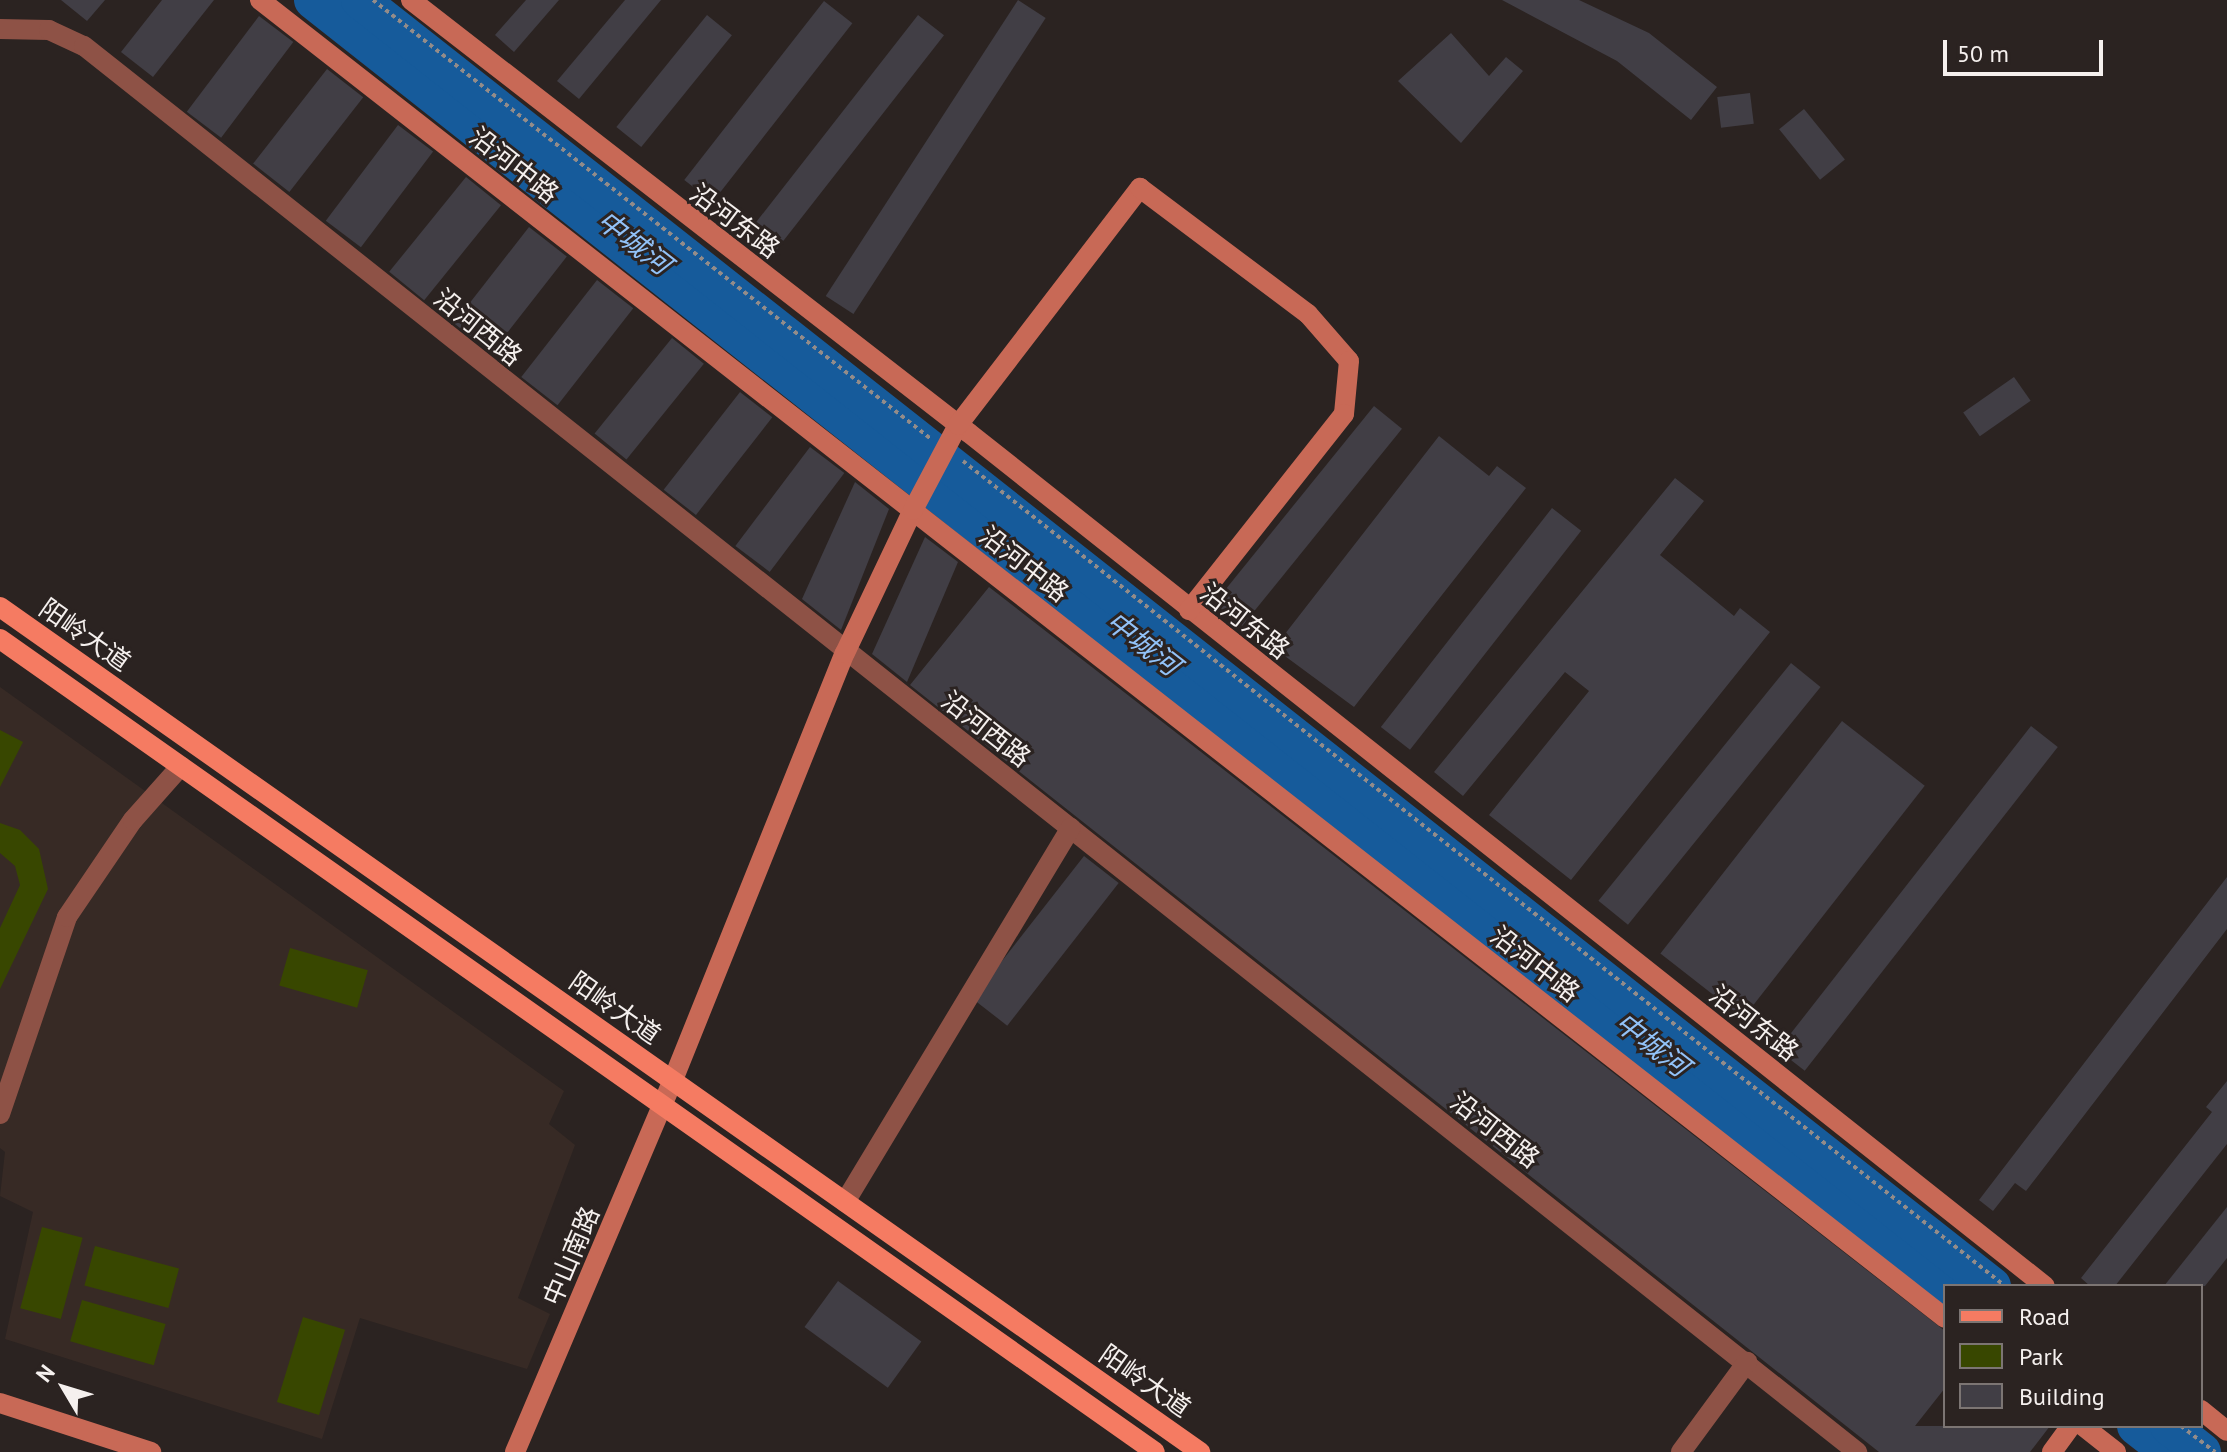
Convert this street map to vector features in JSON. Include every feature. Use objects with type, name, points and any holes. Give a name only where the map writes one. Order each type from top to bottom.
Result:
[{"type":"main road","name":"阳岭大道","points":[[0,607],[1200,1452]]},
{"type":"main road","name":"阳岭大道","points":[[2,647],[181,766],[1155,1452]]},
{"type":"street","name":"沿河中路","points":[[260,0],[918,501],[1943,1316]]},
{"type":"street","name":"沿河东路","points":[[411,0],[958,425],[2042,1284]]},
{"type":"street","name":"沿河西路","points":[[0,29],[49,30],[84,46],[845,653],[1071,828],[1857,1452]]},
{"type":"street","name":"中山南路","points":[[515,1452],[673,1080],[845,653],[918,501],[958,425],[1140,188],[1308,314],[1349,361],[1344,414],[1189,610]]},
{"type":"street","points":[[0,1114],[67,917],[133,820],[181,766]]},
{"type":"street","points":[[845,1202],[1071,828]]},
{"type":"street","points":[[1681,1452],[1747,1362]]},
{"type":"street","points":[[0,1403],[151,1452]]},
{"type":"street","points":[[2203,1412],[2227,1431]]},
{"type":"street","points":[[2052,1452],[2070,1428]]},
{"type":"street","points":[[2086,1428],[2116,1452]]},
{"type":"path","points":[[373,0],[2002,1284]]},
{"type":"path","points":[[2184,1428],[2215,1452]]},
{"type":"shaded area","points":[[0,687],[564,1091],[549,1124],[575,1145],[518,1298],[550,1314],[527,1369],[360,1318],[322,1439],[5,1339],[33,1212],[0,1196],[5,1152],[0,1148]]},
{"type":"green space","points":[[0,730],[23,742],[0,787]]},
{"type":"green space","points":[[0,823],[20,830],[39,849],[48,889],[0,989],[0,928],[20,885],[15,866],[0,853]]},
{"type":"green space","points":[[290,948],[368,970],[357,1008],[279,985]]},
{"type":"green space","points":[[42,1227],[83,1238],[61,1319],[20,1308]]},
{"type":"green space","points":[[95,1246],[179,1269],[168,1308],[84,1286]]},
{"type":"green space","points":[[82,1300],[166,1324],[154,1365],[70,1341]]},
{"type":"green space","points":[[303,1317],[345,1330],[319,1415],[277,1402]]},
{"type":"building","points":[[61,0],[105,0],[87,21]]},
{"type":"building","points":[[162,0],[214,0],[153,77],[121,52]]},
{"type":"building","points":[[526,0],[559,0],[514,52],[495,35]]},
{"type":"building","points":[[625,0],[661,0],[579,99],[557,81]]},
{"type":"building","points":[[1018,0],[1046,18],[853,314],[826,296]]},
{"type":"building","points":[[1502,0],[1579,0],[1649,33],[1717,87],[1691,120],[1617,61]]},
{"type":"building","points":[[824,1],[852,23],[713,202],[684,180]]},
{"type":"building","points":[[707,15],[732,35],[641,147],[616,127]]},
{"type":"building","points":[[918,15],[944,35],[774,253],[748,232]]},
{"type":"building","points":[[259,16],[293,42],[221,138],[187,112]]},
{"type":"building","points":[[1451,33],[1489,76],[1506,57],[1523,71],[1461,143],[1398,81]]},
{"type":"building","points":[[327,69],[363,97],[289,192],[253,164]]},
{"type":"building","points":[[1750,93],[1754,124],[1721,128],[1717,97]]},
{"type":"building","points":[[1804,109],[1845,160],[1820,180],[1779,129]]},
{"type":"building","points":[[398,125],[433,151],[361,247],[326,221]]},
{"type":"building","points":[[466,177],[501,205],[424,300],[389,272]]},
{"type":"building","points":[[529,227],[567,257],[492,353],[454,323]]},
{"type":"building","points":[[597,280],[633,308],[558,405],[521,377]]},
{"type":"building","points":[[672,338],[704,364],[626,459],[595,434]]},
{"type":"building","points":[[2014,377],[2031,401],[1980,436],[1963,413]]},
{"type":"building","points":[[740,392],[772,417],[696,515],[664,490]]},
{"type":"building","points":[[1374,406],[1402,429],[1242,626],[1214,603]]},
{"type":"building","points":[[1439,436],[1489,476],[1497,466],[1526,488],[1354,707],[1274,648]]},
{"type":"building","points":[[810,447],[844,473],[770,572],[735,546]]},
{"type":"building","points":[[1675,478],[1704,501],[1660,555],[1734,616],[1740,608],[1770,632],[1571,880],[1489,815],[1589,691],[1565,672],[1463,796],[1434,772]]},
{"type":"building","points":[[855,482],[889,509],[841,630],[802,599]]},
{"type":"building","points":[[1552,508],[1581,531],[1410,750],[1381,727]]},
{"type":"building","points":[[925,537],[958,562],[907,682],[872,654]]},
{"type":"building","points":[[989,587],[1943,1329],[1943,1391],[1915,1426],[2048,1428],[2030,1452],[1879,1452],[910,685]]},
{"type":"building","points":[[1791,663],[1821,687],[1628,925],[1598,901]]},
{"type":"building","points":[[1842,721],[1925,786],[1743,1018],[1660,953]]},
{"type":"building","points":[[2031,726],[2058,747],[1805,1071],[1778,1050]]},
{"type":"building","points":[[1084,856],[1119,883],[1007,1026],[973,999]]},
{"type":"building","points":[[2227,877],[2227,929],[2026,1191],[2015,1183],[1993,1211],[1979,1200]]},
{"type":"building","points":[[2227,1081],[2227,1144],[2117,1284],[2088,1284],[2081,1278],[2212,1112],[2206,1107]]},
{"type":"building","points":[[2227,1207],[2227,1258],[2205,1286],[2166,1284]]},
{"type":"building","points":[[838,1281],[921,1342],[888,1388],[804,1327]]},
{"type":"waterway","points":[[313,0],[1943,1287]]},
{"type":"waterway","points":[[360,0],[1989,1284]]},
{"type":"waterway","name":"中城河","points":[[2139,1428],[2169,1452]]},
{"type":"waterway","points":[[2172,1428],[2202,1452]]}]
